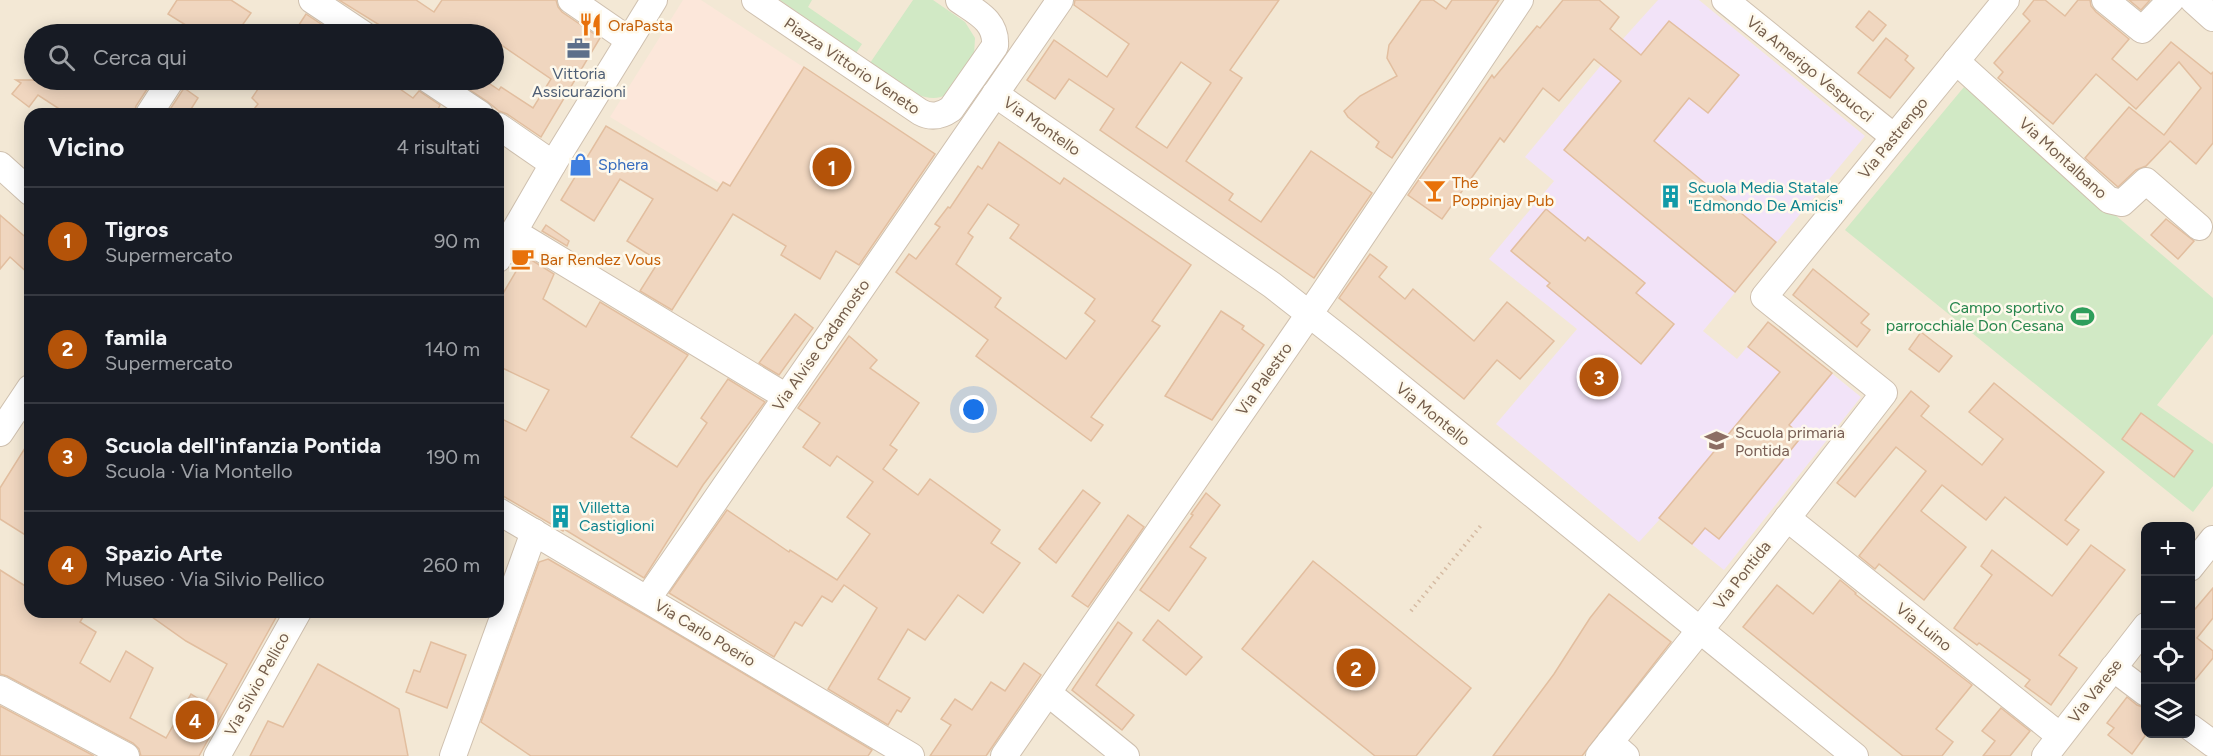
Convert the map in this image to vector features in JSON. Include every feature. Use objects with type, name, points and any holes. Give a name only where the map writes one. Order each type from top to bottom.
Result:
[{"type":"street","points":[[312,0],[348,24]]},
{"type":"street","points":[[571,0],[629,40]]},
{"type":"street","points":[[504,249],[654,0]]},
{"type":"street","name":"Piazza Vittorio Veneto","points":[[755,0],[926,116],[937,116],[951,108],[995,93]]},
{"type":"street","points":[[951,108],[992,53],[996,40],[991,24],[958,0]]},
{"type":"street","name":"Via Alvise Cadamosto","points":[[648,598],[1060,0]]},
{"type":"street","name":"Via Palestro","points":[[1004,756],[1309,314],[1520,0]]},
{"type":"street","name":"Via Amerigo Vespucci","points":[[1725,0],[1894,137]]},
{"type":"street","name":"Via Pastrengo","points":[[1884,393],[1764,297],[2006,0]]},
{"type":"street","points":[[2105,0],[2142,30],[2171,0]]},
{"type":"street","points":[[2193,0],[2213,18]]},
{"type":"street","points":[[992,53],[995,93]]},
{"type":"street","name":"Via Montalbano","points":[[1956,62],[2109,200],[2122,203],[2146,180],[2199,227]]},
{"type":"street","points":[[153,108],[165,90]]},
{"type":"street","points":[[444,90],[471,108]]},
{"type":"street","name":"Via Montello","points":[[995,93],[1272,285],[1855,756]]},
{"type":"street","points":[[504,130],[554,164]]},
{"type":"street","points":[[0,165],[24,187]]},
{"type":"street","points":[[514,232],[785,396]]},
{"type":"street","name":"Via Pontida","points":[[1612,751],[1700,629],[1884,393]]},
{"type":"street","points":[[0,433],[24,397]]},
{"type":"street","name":"Via Carlo Poerio","points":[[504,514],[911,756]]},
{"type":"street","name":"Via Luino","points":[[1787,518],[2060,736]]},
{"type":"street","points":[[504,615],[534,532]]},
{"type":"street","points":[[2195,562],[2213,539]]},
{"type":"street","name":"Via Silvio Pellico","points":[[217,756],[295,618]]},
{"type":"street","points":[[453,756],[503,618]]},
{"type":"street","name":"Via Varese","points":[[2045,756],[2142,630]]},
{"type":"street","points":[[2113,668],[2141,690]]},
{"type":"street","points":[[0,689],[126,756]]},
{"type":"street","points":[[1048,693],[1126,756]]},
{"type":"street","points":[[2195,731],[2213,744]]},
{"type":"path","points":[[1411,611],[1483,523]]},
{"type":"shaded area","points":[[0,0],[2213,0],[2213,756],[0,756]]},
{"type":"shaded area","points":[[683,0],[701,0],[931,151],[932,158],[859,265],[745,195],[723,182],[721,184],[610,117]]},
{"type":"shaded area","points":[[1658,0],[1699,0],[1865,136],[1703,331],[1737,359],[1768,322],[1861,397],[1724,570],[1660,519],[1639,542],[1496,424],[1577,329],[1489,259],[1554,181],[1525,157]]},
{"type":"green space","points":[[780,0],[812,0],[808,7],[862,44],[856,53]]},
{"type":"green space","points":[[913,0],[933,0],[965,22],[975,38],[974,56],[946,95],[937,98],[916,94],[906,89],[870,63]]},
{"type":"green space","name":"Campo sportivo parrocchiale Don Cesana","points":[[1964,87],[2213,298],[2213,334],[2157,405],[2213,444],[2213,486],[2193,512],[1845,230]]},
{"type":"building","points":[[177,0],[231,0],[251,13],[243,24],[184,24],[168,14]]},
{"type":"building","points":[[339,0],[416,0],[434,12],[442,0],[556,0],[562,12],[600,38],[541,137],[504,113],[504,108],[495,108],[470,90],[504,89],[533,108],[551,79],[504,47],[504,24],[378,24]]},
{"type":"building","points":[[1075,0],[1279,0],[1230,70],[1242,78],[1186,161],[1233,194],[1229,200],[1261,222],[1311,151],[1372,193],[1314,278],[1100,130],[1114,109],[1069,79],[1055,99],[1027,80],[1054,40],[1107,77],[1129,44],[1074,5]],"holes":[[[1181,62],[1211,83],[1167,148],[1136,127]]]},
{"type":"building","points":[[1421,0],[1433,0],[1446,9],[1452,0],[1499,0],[1392,158],[1376,147],[1379,142],[1348,117],[1344,111],[1360,96],[1397,76],[1387,58],[1389,45]]},
{"type":"building","name":"Scuola Media Statale \"Edmondo De Amicis\"","points":[[1563,0],[1599,0],[1619,17],[1610,29],[1641,55],[1669,21],[1739,75],[1708,113],[1689,98],[1654,141],[1776,242],[1735,292],[1564,150],[1621,81],[1594,59],[1559,101],[1543,88],[1504,142],[1500,138],[1442,219],[1408,195],[1492,75],[1494,78],[1537,26],[1540,28]]},
{"type":"building","points":[[2034,0],[2045,0],[2065,16],[2078,0],[2090,0],[2096,12],[2129,39],[2112,59],[2137,80],[2171,42],[2211,74],[2213,72],[2213,143],[2196,164],[2170,141],[2146,166],[2136,170],[2118,187],[2085,158],[2129,107],[2164,135],[2201,88],[2179,62],[2136,109],[2096,74],[2053,124],[1998,78],[2003,72],[1994,63],[2030,21],[2023,14]]},
{"type":"building","points":[[2129,0],[2150,0],[2141,10]]},
{"type":"building","points":[[1869,11],[1886,25],[1873,41],[1856,27]]},
{"type":"building","points":[[306,14],[321,24],[300,24]]},
{"type":"building","points":[[1886,38],[1908,56],[1905,60],[1914,68],[1890,98],[1858,73]]},
{"type":"building","points":[[804,67],[935,154],[859,265],[836,251],[820,279],[781,255],[786,246],[733,214],[672,310],[640,291],[659,261],[627,241],[653,199],[620,179],[594,221],[561,200],[606,126],[717,191],[723,182],[730,186]]},
{"type":"building","points":[[16,80],[24,80],[24,90],[146,90],[136,108],[58,108],[38,95],[29,107],[12,94],[21,83]]},
{"type":"building","points":[[183,90],[187,90],[198,98],[192,108],[171,108]]},
{"type":"building","points":[[257,90],[401,90],[413,98],[419,91],[440,105],[439,108],[255,108],[258,104],[252,98]]},
{"type":"building","points":[[999,142],[1060,184],[1064,178],[1191,265],[1152,321],[1160,326],[1091,417],[1103,425],[1091,441],[976,356],[988,340],[896,272],[909,254],[916,259],[940,227],[935,224],[948,207],[950,208],[978,166],[982,169]],"holes":[[[988,204],[1019,225],[1010,238],[1095,299],[1085,313],[1095,321],[1066,359],[995,307],[1001,298],[956,264],[973,237],[968,233]]]},
{"type":"building","points":[[1546,209],[1585,241],[1588,237],[1645,283],[1636,293],[1674,324],[1641,364],[1547,286],[1550,283],[1511,251]]},
{"type":"building","points":[[0,215],[24,236],[24,270],[10,257],[0,269]]},
{"type":"building","points":[[2166,219],[2194,241],[2178,259],[2151,235]]},
{"type":"building","points":[[546,225],[569,241],[567,246],[542,231]]},
{"type":"building","points":[[1370,254],[1387,267],[1379,277],[1405,299],[1413,289],[1474,341],[1507,302],[1554,341],[1520,379],[1497,360],[1464,399],[1339,298]]},
{"type":"building","points":[[525,256],[554,274],[543,299],[586,327],[600,302],[688,355],[631,437],[677,467],[707,423],[701,418],[728,379],[765,402],[703,485],[644,578],[564,529],[563,531],[504,497],[504,420],[526,431],[549,390],[504,369],[504,292]]},
{"type":"building","points":[[1813,269],[1869,314],[1861,323],[1870,330],[1857,347],[1793,295]]},
{"type":"building","points":[[1221,311],[1244,326],[1242,329],[1264,345],[1212,420],[1165,396]]},
{"type":"building","points":[[795,314],[813,328],[779,375],[759,363]]},
{"type":"building","points":[[1768,322],[1832,373],[1789,425],[1802,436],[1719,539],[1705,528],[1692,544],[1659,518],[1780,372],[1748,347]]},
{"type":"building","points":[[1921,332],[1952,356],[1939,372],[1909,349]]},
{"type":"building","points":[[849,336],[877,360],[870,368],[919,403],[890,445],[897,450],[883,469],[918,495],[930,479],[1000,530],[991,543],[1020,563],[983,613],[958,595],[925,640],[908,629],[878,679],[910,698],[901,712],[897,710],[888,725],[828,689],[877,608],[844,585],[832,602],[822,596],[802,626],[795,622],[774,657],[669,593],[727,510],[789,552],[790,550],[837,580],[870,534],[847,517],[873,482],[837,456],[830,466],[803,447],[820,423],[798,408]]},
{"type":"building","points":[[1994,383],[2104,472],[2065,520],[2079,530],[2067,545],[2005,497],[1986,520],[1942,485],[1921,511],[1966,547],[1924,600],[1879,564],[1875,569],[1859,556],[1926,471],[1896,447],[1855,497],[1837,483],[1911,391],[1929,406],[1921,416],[1982,465],[2003,439],[1969,412]]},
{"type":"building","points":[[2141,413],[2193,451],[2174,477],[2122,439]]},
{"type":"building","points":[[24,450],[24,534],[0,519],[0,488]]},
{"type":"building","points":[[1083,490],[1100,503],[1056,563],[1039,549]]},
{"type":"building","points":[[1206,493],[1220,505],[1190,547],[1206,558],[1169,611],[1140,590]]},
{"type":"building","points":[[1128,515],[1144,527],[1088,607],[1072,596]]},
{"type":"building","points":[[2091,545],[2125,570],[2059,655],[2077,668],[2051,705],[2025,686],[2030,680],[1954,628],[1992,575],[1981,566],[1992,550],[2052,596]]},
{"type":"building","points":[[548,559],[872,750],[868,756],[531,756],[481,722],[539,562]]},
{"type":"building","points":[[1313,561],[1471,688],[1416,756],[1375,756],[1242,649]]},
{"type":"building","points":[[0,570],[24,585],[24,618],[82,618],[80,622],[96,632],[80,663],[110,682],[126,651],[153,668],[130,718],[166,738],[191,694],[205,703],[227,664],[186,641],[153,618],[276,618],[199,756],[141,756],[139,749],[133,743],[0,674]]},
{"type":"building","points":[[1840,580],[1972,685],[1936,729],[1953,742],[1942,756],[1903,756],[1743,627],[1777,585],[1813,614]]},
{"type":"building","points":[[2213,588],[2213,618],[2197,638],[2213,651],[2213,658],[2195,680],[2195,630],[2195,609]]},
{"type":"building","points":[[1609,594],[1671,642],[1582,756],[1493,756],[1554,674],[1590,618]]},
{"type":"building","points":[[1158,620],[1202,657],[1186,675],[1143,640]]},
{"type":"building","points":[[1118,622],[1132,633],[1096,685],[1134,715],[1122,730],[1072,690]]},
{"type":"building","points":[[431,642],[466,655],[447,708],[406,692],[414,670],[420,672]]},
{"type":"building","points":[[1024,663],[1041,675],[986,756],[930,756],[951,725],[941,719],[955,699],[972,710],[991,682],[1005,691]]},
{"type":"building","points":[[318,664],[399,709],[408,756],[250,756],[268,721],[283,727]]},
{"type":"building","points":[[2127,697],[2141,706],[2141,738],[2144,738],[2132,754],[2108,735],[2114,728],[2107,723]]},
{"type":"building","points":[[0,706],[94,756],[0,756]]},
{"type":"building","points":[[2001,708],[2030,731],[2010,756],[1983,756],[1995,741],[1982,731]]},
{"type":"place","name":"OraPasta","points":[[590,25]]},
{"type":"place","name":"Vittoria Assicurazioni","points":[[579,48]]},
{"type":"place","name":"Sphera","points":[[580,164]]},
{"type":"place","name":"Tigros","points":[[832,167]]},
{"type":"place","name":"The Poppinjay Pub","points":[[1434,191]]},
{"type":"place","name":"Scuola Media Statale \"Edmondo De Amicis\"","points":[[1670,196]]},
{"type":"place","name":"Bar Rendez Vous","points":[[522,259]]},
{"type":"place","name":"Campo sportivo parrocchiale Don Cesana","points":[[2082,316]]},
{"type":"place","name":"Scuola dell'infanzia Pontida","points":[[1599,377]]},
{"type":"place","name":"Scuola primaria Pontida","points":[[1717,441]]},
{"type":"place","name":"Villetta Castiglioni","points":[[561,516]]},
{"type":"place","name":"famila","points":[[1356,668]]},
{"type":"place","name":"Spazio Arte","points":[[195,720]]}]
